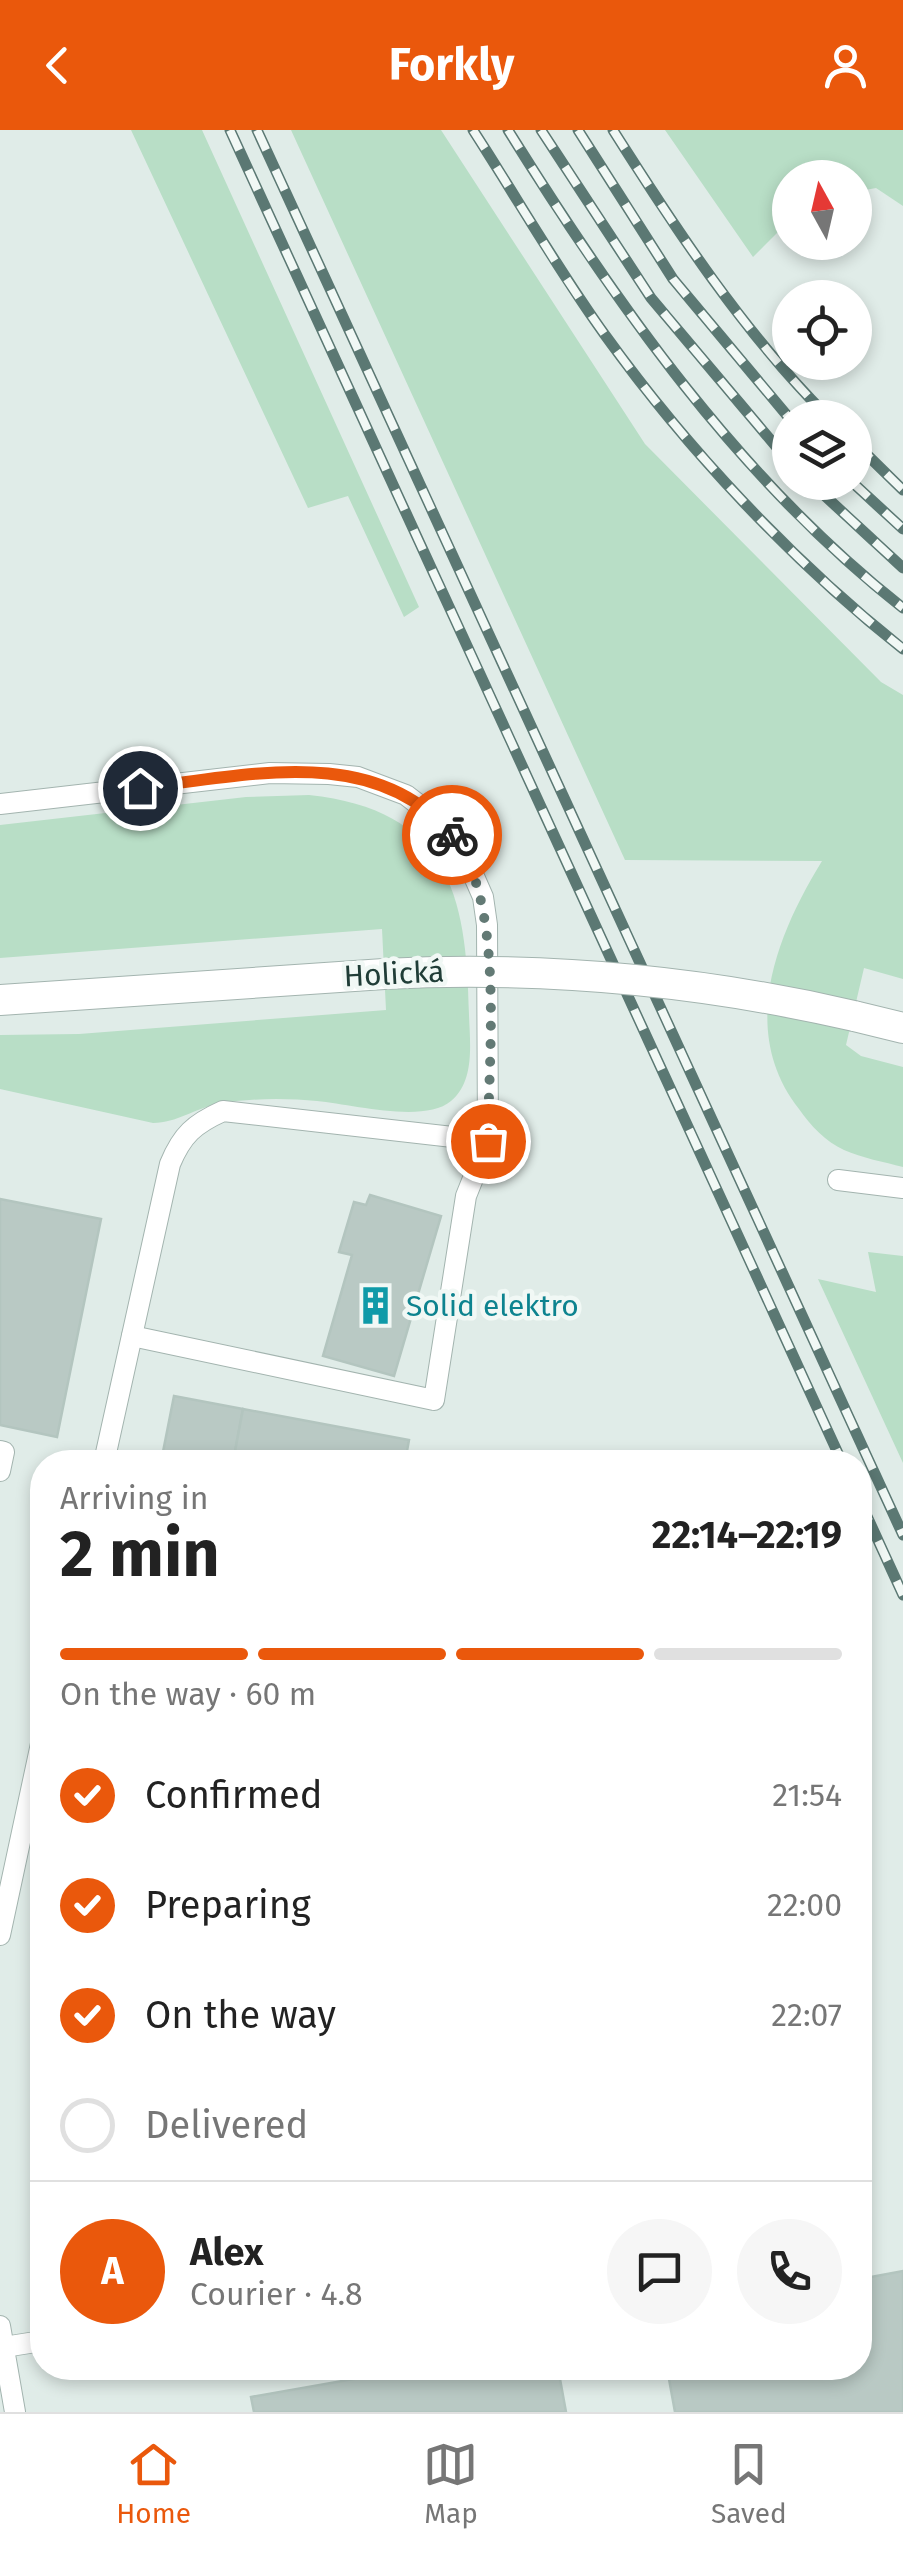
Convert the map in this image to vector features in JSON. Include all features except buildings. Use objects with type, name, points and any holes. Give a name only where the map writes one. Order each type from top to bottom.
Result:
[{"type":"street","name":"Holická","points":[[0,1000],[384,974],[513,971],[642,978],[769,997],[903,1028]]},
{"type":"lane","points":[[0,804],[298,772],[358,776],[385,784],[420,804],[461,846],[483,897],[488,1141],[466,1196],[434,1400],[132,1336]]},
{"type":"lane","points":[[107,1450],[170,1164],[180,1140],[196,1123],[223,1112],[488,1141]]},
{"type":"lane","points":[[838,1180],[903,1188]]},
{"type":"lane","points":[[0,1451],[4,1452],[0,1472]]},
{"type":"lane","points":[[0,1935],[30,1794]]},
{"type":"lane","points":[[16,2412],[2,2336],[30,2340]]},
{"type":"green space","points":[[131,130],[202,130],[419,607],[404,617],[348,496],[308,508]]},
{"type":"green space","points":[[291,130],[441,130],[645,444],[881,682],[903,695],[903,979],[864,968],[846,1045],[861,1056],[903,1067],[903,1167],[844,1150],[819,1132],[781,1079],[770,1048],[767,1016],[778,952],[790,920],[822,861],[625,860]]},
{"type":"green space","points":[[665,130],[903,130],[903,206],[872,189],[872,160],[772,160],[772,238],[753,257]]},
{"type":"green space","points":[[309,795],[355,804],[392,818],[420,839],[440,864],[454,895],[467,971],[468,1073],[451,1101],[439,1108],[406,1112],[305,1100],[254,1100],[218,1104],[153,1123],[0,1089],[0,1035],[79,1034],[386,1010],[382,929],[0,958],[0,825],[246,797]]},
{"type":"green space","points":[[868,1252],[903,1256],[903,1463],[818,1279],[876,1292]]},
{"type":"railway","points":[[230,130],[836,1450]]},
{"type":"railway","points":[[257,130],[864,1450]]},
{"type":"railway","points":[[473,130],[588,310],[671,420],[782,541],[903,649]]},
{"type":"railway","points":[[508,130],[593,260],[685,386],[787,503],[843,558],[903,608]]},
{"type":"railway","points":[[541,130],[651,298],[772,442]]},
{"type":"railway","points":[[578,130],[673,279],[774,400]]},
{"type":"railway","points":[[613,130],[740,316],[812,400]]},
{"type":"railway","points":[[872,460],[903,490]]},
{"type":"railway","points":[[829,500],[903,568]]},
{"type":"railway","points":[[872,500],[903,529]]},
{"type":"railway","points":[[872,1468],[903,1535]]},
{"type":"railway","points":[[872,1527],[903,1595]]},
{"type":"way so far","points":[[452,835],[474,872],[487,925],[488,1141]]},
{"type":"place","name":"Solid elektro","points":[[376,1306]]},
{"type":"route","points":[[140,788],[270,773],[358,776],[406,794],[452,835]]}]
